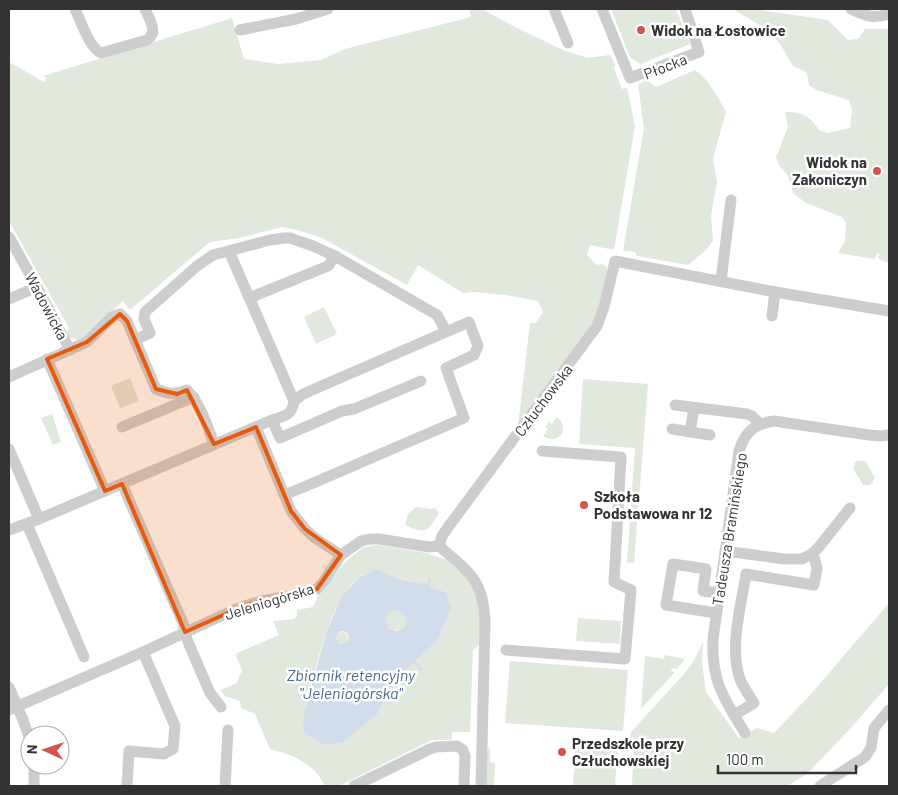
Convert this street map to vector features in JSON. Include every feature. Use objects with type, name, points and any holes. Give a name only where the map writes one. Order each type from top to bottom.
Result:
[{"type":"street","points":[[75,9],[92,46],[101,53],[147,40],[151,37],[153,28],[144,9]]},
{"type":"street","points":[[240,30],[296,19],[328,9]]},
{"type":"street","points":[[554,9],[568,43]]},
{"type":"street","name":"Płocka","points":[[602,9],[630,78],[699,52],[685,9]]},
{"type":"street","points":[[851,9],[871,17],[889,14]]},
{"type":"street","points":[[721,281],[731,200]]},
{"type":"street","name":"Wadowicka","points":[[9,237],[70,350]]},
{"type":"street","points":[[214,444],[194,397],[187,390],[177,394],[156,389],[135,340],[150,333],[144,319],[145,312],[197,266],[213,256],[270,240],[290,238],[334,256],[436,315],[446,331]]},
{"type":"street","points":[[9,530],[289,414],[294,402],[229,252]]},
{"type":"street","points":[[248,298],[328,266],[334,256]]},
{"type":"street","name":"Człuchowska","points":[[439,546],[442,536],[449,526],[597,326],[604,307],[615,261],[775,292],[889,311]]},
{"type":"street","points":[[9,299],[37,287]]},
{"type":"street","points":[[772,316],[775,292]]},
{"type":"street","name":"Wadowicka","points":[[9,377],[87,342],[112,317],[120,314],[127,321],[135,340]]},
{"type":"street","points":[[284,495],[464,418],[446,368],[474,355],[478,346],[468,322],[303,394],[294,402]]},
{"type":"street","points":[[47,359],[105,491]]},
{"type":"street","points":[[272,420],[280,438],[342,411],[354,409],[421,381]]},
{"type":"street","points":[[122,427],[194,397]]},
{"type":"street","points":[[676,405],[747,414],[760,424],[774,422],[869,435],[889,435]]},
{"type":"street","points":[[690,432],[694,408]]},
{"type":"street","name":"Tadeusza Bramińskiego","points":[[745,733],[724,698],[718,684],[712,660],[713,639],[740,451],[743,440],[760,424]]},
{"type":"street","points":[[256,427],[291,510],[305,529],[341,555]]},
{"type":"street","points":[[672,430],[710,435]]},
{"type":"street","points":[[9,449],[39,519]]},
{"type":"street","points":[[506,650],[626,659],[631,590],[614,582],[621,457],[542,451]]},
{"type":"street","points":[[122,484],[183,623],[186,637],[210,693],[221,707]]},
{"type":"street","points":[[725,551],[784,559],[802,558],[813,553],[850,508]]},
{"type":"street","points":[[27,524],[84,657]]},
{"type":"street","name":"Jeleniogórska","points":[[13,709],[246,605],[302,594],[317,589],[341,555],[361,541],[379,539],[429,547],[439,546]]},
{"type":"street","points":[[354,786],[436,747],[457,746],[463,750],[465,756],[464,784],[481,785],[485,623],[483,602],[476,582],[468,572],[439,546]]},
{"type":"street","points":[[734,715],[754,703],[741,681],[735,655],[746,574],[814,585],[816,568],[813,553]]},
{"type":"street","points":[[716,613],[666,605],[673,564],[706,569],[703,590],[719,593]]},
{"type":"street","points":[[127,786],[129,751],[164,754],[173,750],[175,726],[143,652]]},
{"type":"street","points":[[9,687],[13,709],[22,725]]},
{"type":"street","points":[[820,786],[865,756],[871,748],[874,728],[889,710]]},
{"type":"street","points":[[226,786],[228,730]]},
{"type":"highlighted area","points":[[120,314],[127,321],[156,389],[177,394],[187,390],[214,444],[256,427],[291,511],[305,529],[341,555],[317,589],[246,605],[185,632],[122,484],[105,491],[47,359],[87,342]]},
{"type":"shaded area","points":[[469,9],[482,9],[565,51],[588,58],[610,55],[615,64],[614,68],[622,89],[627,88],[635,126],[614,250],[590,245],[587,255],[597,265],[602,264],[606,266],[607,272],[598,310],[594,320],[580,341],[518,426],[530,323],[536,323],[543,312],[538,301],[507,295],[463,293],[418,265],[407,285],[322,238],[282,227],[239,238],[210,242],[130,310],[123,301],[80,341],[69,337],[67,332],[69,328],[9,221],[9,62],[44,82],[47,78],[43,76],[232,18],[244,59],[278,64],[321,60],[345,49],[471,17]]},
{"type":"shaded area","points":[[611,9],[676,9],[690,44],[641,64],[629,55]]},
{"type":"shaded area","points":[[733,9],[754,9],[828,20],[848,40],[858,39],[865,29],[889,29],[889,263],[879,259],[878,256],[881,254],[878,253],[874,259],[838,253],[845,241],[846,223],[842,217],[806,203],[793,193],[788,176],[779,165],[776,157],[788,127],[785,112],[805,116],[819,130],[828,133],[850,128],[852,110],[849,100],[816,90],[809,85],[807,74],[793,66],[780,44],[766,29]]},
{"type":"shaded area","points":[[695,70],[709,84],[726,112],[713,158],[717,182],[711,216],[713,241],[705,251],[688,265],[637,256],[635,252],[623,251],[644,128],[638,84],[647,80],[656,87]]},
{"type":"shaded area","points":[[324,307],[337,334],[316,344],[304,317]]},
{"type":"shaded area","points":[[130,378],[139,401],[120,408],[111,386]]},
{"type":"shaded area","points":[[583,379],[648,384],[634,563],[627,562],[635,448],[579,444]]},
{"type":"shaded area","points":[[52,414],[61,442],[53,445],[41,418]]},
{"type":"shaded area","points":[[557,417],[561,421],[562,434],[558,438],[548,439],[543,436],[548,429],[545,427],[549,422],[552,424]]},
{"type":"shaded area","points":[[859,460],[865,461],[875,478],[873,483],[868,486],[863,485],[853,468],[854,463]]},
{"type":"shaded area","points":[[416,507],[435,508],[439,513],[426,530],[422,531],[405,525],[408,514]]},
{"type":"shaded area","points":[[378,545],[426,553],[447,560],[465,576],[475,592],[480,615],[480,644],[473,650],[470,732],[452,732],[452,740],[432,740],[339,786],[325,786],[319,776],[309,766],[290,755],[270,749],[255,714],[241,708],[240,701],[225,696],[220,690],[237,683],[242,670],[236,656],[237,653],[279,635],[273,621],[294,619],[297,616],[297,610],[313,607],[319,594],[344,563],[364,547]],"holes":[[[376,570],[422,585],[426,584],[446,592],[437,641],[394,681],[305,710],[318,659],[338,604],[348,589],[366,573]]]},
{"type":"shaded area","points":[[889,603],[889,684],[807,774],[787,786],[632,786],[634,738],[630,738],[631,732],[684,674],[693,662],[703,642],[702,663],[706,692],[739,738],[757,728],[774,733],[811,694]]},
{"type":"shaded area","points":[[392,610],[400,610],[406,616],[406,624],[400,630],[392,630],[386,624],[386,616]]},
{"type":"shaded area","points":[[578,618],[621,621],[620,644],[576,641]]},
{"type":"shaded area","points":[[344,632],[347,633],[347,643],[340,644],[337,643],[336,636],[337,633]]},
{"type":"shaded area","points":[[665,655],[685,659],[677,669],[672,668],[671,671],[675,672],[641,709],[645,656],[664,659]]},
{"type":"shaded area","points":[[510,661],[628,670],[623,731],[505,723]]},
{"type":"shaded area","points":[[576,743],[618,745],[615,786],[573,786]]},
{"type":"shaded area","points":[[490,747],[490,762],[495,763],[494,786],[485,786],[486,752]]},
{"type":"water","name":"Zbiornik retencyjny \"Jeleniogórska\"","points":[[376,569],[402,580],[429,584],[431,587],[446,592],[451,608],[437,641],[394,681],[378,713],[343,742],[324,745],[305,733],[303,724],[305,710],[326,633],[342,596],[359,577]],"holes":[[[395,610],[403,613],[406,620],[404,627],[397,631],[389,628],[386,621],[388,614]],[[342,631],[347,633],[349,637],[347,642],[343,644],[338,643],[336,638],[338,633]]]},
{"type":"waterway","points":[[429,584],[430,579]]},
{"type":"waterway","points":[[415,662],[421,670]]},
{"type":"place","name":"Widok na Łostowice","points":[[641,30]]},
{"type":"place","name":"Widok na Zakoniczyn","points":[[877,171]]},
{"type":"place","name":"Szkoła Podstawowa nr 12","points":[[584,505]]},
{"type":"place","name":"Przedszkole przy Człuchowskiej","points":[[562,752]]}]
